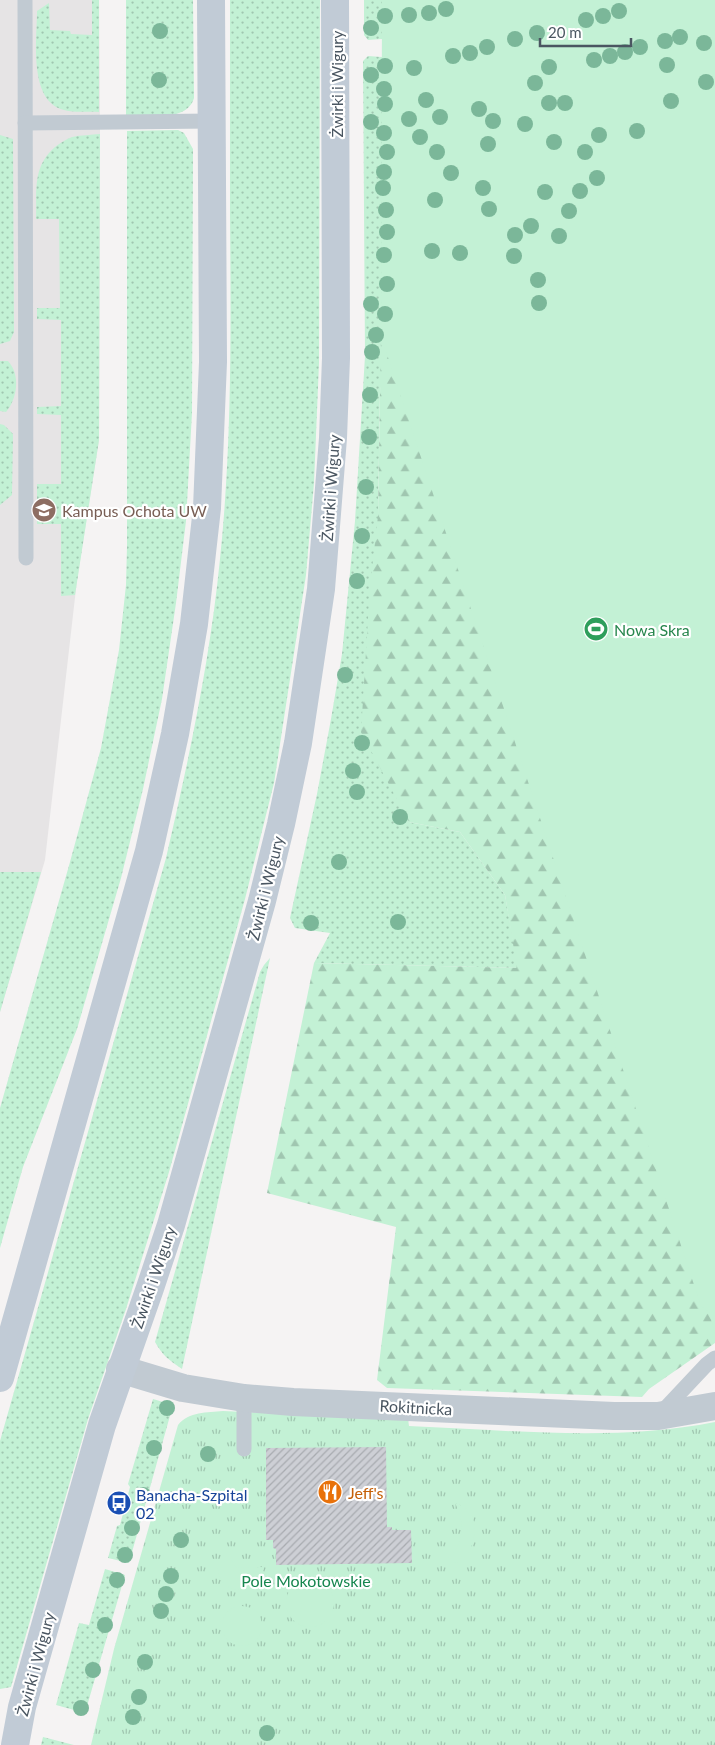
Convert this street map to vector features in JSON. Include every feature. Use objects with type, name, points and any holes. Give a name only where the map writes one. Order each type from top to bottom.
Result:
[{"type":"main road","points":[[0,1378],[146,860],[168,770],[183,692],[199,590],[211,444],[213,362],[211,0]]},
{"type":"main road","name":"Żwirki i Wigury","points":[[15,1745],[25,1698],[102,1425],[166,1240],[260,909],[289,787],[310,669],[326,547],[335,399],[336,0]]},
{"type":"street","name":"Rokitnicka","points":[[120,1369],[183,1388],[244,1398],[604,1416],[658,1416],[715,1406]]},
{"type":"lane","points":[[24,0],[26,558]]},
{"type":"lane","points":[[25,123],[212,121]]},
{"type":"lane","points":[[658,1416],[707,1364],[715,1358]]},
{"type":"lane","points":[[244,1398],[244,1449]]},
{"type":"shaded area","name":"Kampus Ochota UW","points":[[0,0],[99,0],[100,134],[99,440],[77,580],[45,860],[0,1012]]},
{"type":"green space","points":[[92,0],[99,0],[99,112],[64,110],[53,104],[45,95],[40,82],[36,52],[37,11],[49,3],[50,30],[92,35]]},
{"type":"green space","points":[[126,0],[193,0],[194,98],[190,106],[183,111],[165,116],[126,115]]},
{"type":"green space","points":[[230,0],[320,0],[319,363],[314,483],[306,575],[274,783],[245,899],[169,1172],[126,1309],[88,1419],[11,1687],[0,1689],[0,1441],[166,858],[183,784],[211,634],[224,516],[229,429],[231,299]]},
{"type":"green space","points":[[364,0],[505,0],[382,39],[368,40],[364,35]]},
{"type":"green space","name":"Nowa Skra","points":[[382,0],[715,0],[715,1334],[709,1312],[701,1306],[381,336]]},
{"type":"green space","points":[[715,0],[380,388],[378,516],[409,822],[460,832],[505,895],[518,968],[314,963],[330,933],[295,928],[290,918],[317,794],[342,654],[355,521],[365,356],[363,61],[368,56],[382,57],[382,52]]},
{"type":"green space","points":[[178,130],[184,133],[193,149],[192,413],[186,521],[162,699],[143,789],[121,878],[77,1029],[23,1167],[0,1248],[0,1108],[101,748],[119,650],[126,585],[127,546],[127,131]]},
{"type":"green space","points":[[100,134],[99,440],[75,595],[61,596],[61,524],[37,524],[37,484],[61,484],[61,415],[37,414],[37,407],[61,406],[61,320],[37,319],[37,308],[60,308],[59,219],[36,219],[36,189],[42,163],[55,147],[72,137]]},
{"type":"green space","points":[[0,135],[13,139],[14,332],[10,341],[0,344]]},
{"type":"green space","points":[[381,334],[715,889],[715,1343],[649,1389],[642,1397],[387,1388],[377,1380],[396,1227],[267,1193],[314,963],[517,968],[505,895],[460,832],[409,822],[361,732],[370,587],[378,516]]},
{"type":"green space","points":[[0,361],[8,361],[15,373],[16,380],[13,401],[6,412],[0,411]]},
{"type":"green space","points":[[0,424],[4,425],[13,434],[12,495],[0,505]]},
{"type":"green space","points":[[0,872],[41,872],[0,1012]]},
{"type":"green space","points":[[270,958],[182,1369],[160,1351],[155,1342],[260,972]]},
{"type":"green space","points":[[153,1399],[173,1405],[129,1563],[108,1558],[117,1526],[120,1525],[130,1487],[128,1484]]},
{"type":"green space","name":"Pole Mokotowskie","points":[[223,1411],[408,1419],[409,1426],[562,1433],[639,1432],[715,1422],[715,1745],[91,1745],[114,1649],[178,1425],[182,1420],[193,1415]]},
{"type":"green space","points":[[455,1503],[464,1507],[471,1514],[475,1527],[470,1550],[461,1561],[455,1563],[447,1559],[457,1547],[462,1532],[462,1525]]},
{"type":"green space","points":[[219,1559],[230,1559],[237,1568],[264,1567],[260,1578],[253,1586],[236,1590],[228,1587],[221,1580],[218,1571]]},
{"type":"green space","points":[[105,1569],[125,1575],[85,1713],[56,1705],[79,1623],[89,1625]]},
{"type":"green space","points":[[305,1579],[315,1579],[327,1586],[334,1598],[334,1608],[327,1620],[315,1627],[305,1627],[297,1623],[290,1616],[286,1608],[286,1598],[290,1590],[297,1583]]},
{"type":"green space","points":[[242,1606],[253,1609],[259,1615],[262,1626],[259,1637],[253,1643],[242,1646],[231,1643],[225,1637],[222,1626],[225,1615],[231,1609]]},
{"type":"green space","points":[[43,1737],[74,1745],[41,1745]]},
{"type":"building","name":"Jeff's","points":[[386,1447],[387,1527],[392,1527],[392,1530],[411,1530],[412,1563],[276,1565],[276,1549],[273,1548],[273,1540],[266,1540],[266,1448]]},
{"type":"place","name":"Kampus Ochota UW","points":[[44,510]]},
{"type":"place","name":"Nowa Skra","points":[[596,629]]},
{"type":"place","name":"Jeff's","points":[[330,1492]]},
{"type":"place","name":"Banacha-Szpital 02","points":[[119,1503]]}]
